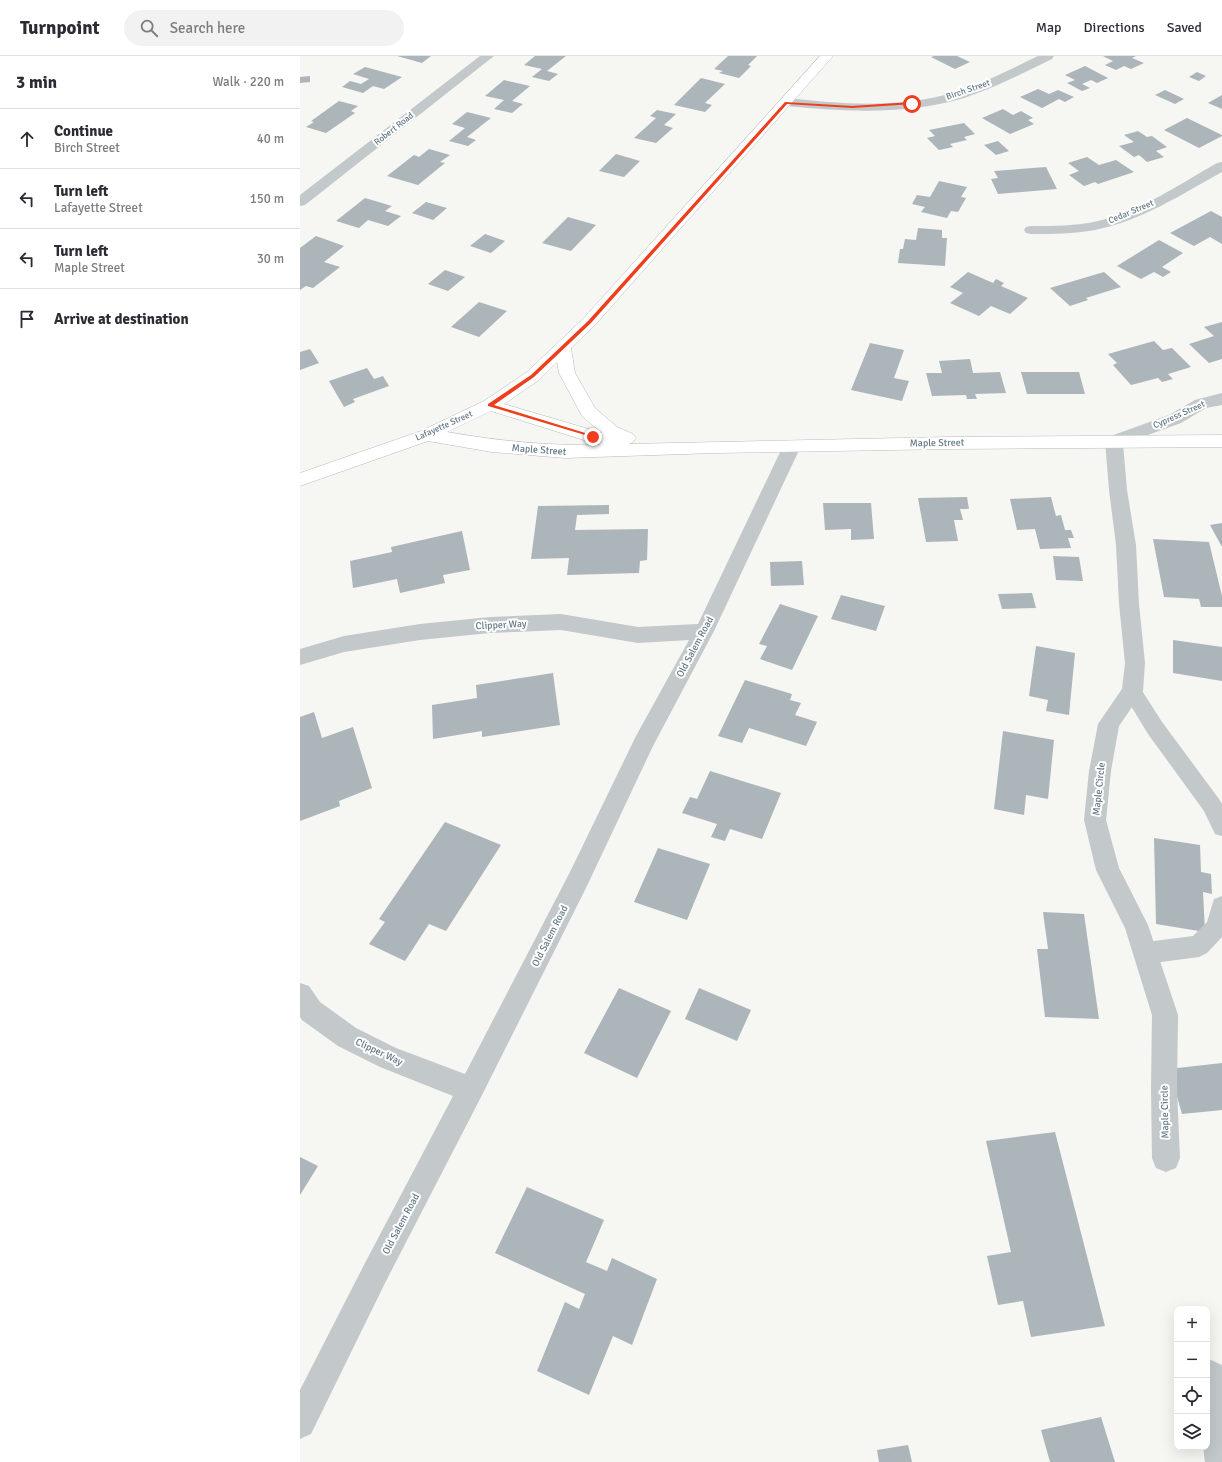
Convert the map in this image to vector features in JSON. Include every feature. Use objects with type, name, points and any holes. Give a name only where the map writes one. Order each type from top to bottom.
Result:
[{"type":"main road","name":"Lafayette Street","points":[[300,480],[428,434],[490,405],[533,376],[589,322],[827,56]]},
{"type":"main road","points":[[563,347],[567,373],[588,412],[611,430],[651,450]]},
{"type":"main road","name":"Maple Street","points":[[490,405],[593,437],[651,450]]},
{"type":"main road","name":"Maple Street","points":[[428,434],[492,446],[565,452],[792,446],[1114,441],[1222,441]]},
{"type":"street","name":"Robert Road","points":[[300,202],[488,56]]},
{"type":"street","name":"Birch Street","points":[[786,102],[852,107],[912,104],[937,100],[959,95],[1048,56]]},
{"type":"street","name":"Cedar Street","points":[[1031,230],[1066,230],[1104,223],[1134,213],[1222,166]]},
{"type":"street","name":"Cypress Street","points":[[1114,441],[1175,419],[1201,404],[1222,399]]},
{"type":"street","name":"Maple Circle","points":[[1114,441],[1118,490],[1126,545],[1129,604],[1135,663],[1132,691],[1109,724],[1100,771],[1095,820],[1108,870],[1136,925],[1165,1015],[1164,1090],[1166,1158]]},
{"type":"street","name":"Old Salem Road","points":[[300,1423],[375,1273],[471,1090],[578,880],[644,742],[704,630],[792,446]]},
{"type":"street","name":"Clipper Way","points":[[300,657],[344,644],[420,632],[490,625],[561,622],[638,635],[704,630]]},
{"type":"street","name":"Clipper Way","points":[[300,995],[311,1011],[347,1037],[389,1058],[471,1090]]},
{"type":"street","points":[[1211,1375],[1221,1462]]},
{"type":"lane","points":[[1132,691],[1155,728],[1212,805],[1222,827]]},
{"type":"lane","points":[[1146,953],[1199,946],[1217,927],[1222,906]]},
{"type":"building","points":[[397,56],[431,56],[422,63]]},
{"type":"building","points":[[535,56],[566,56],[547,71],[558,74],[549,81],[532,77],[542,69],[524,65]]},
{"type":"building","points":[[728,56],[757,56],[748,65],[751,66],[739,78],[719,73],[723,71],[714,69]]},
{"type":"building","points":[[957,56],[970,62],[955,69],[931,57]]},
{"type":"building","points":[[1103,56],[1136,56],[1132,58],[1144,63],[1131,69],[1124,66],[1116,70],[1105,65],[1113,61]]},
{"type":"building","points":[[1085,66],[1108,78],[1097,83],[1091,80],[1082,84],[1090,88],[1082,91],[1067,83],[1075,80],[1065,75]]},
{"type":"building","points":[[365,67],[402,77],[384,89],[373,86],[363,93],[342,87],[350,81],[361,84],[369,79],[353,74]]},
{"type":"building","points":[[1197,72],[1206,76],[1199,81],[1189,77]]},
{"type":"building","points":[[310,76],[310,82],[300,83],[300,77]]},
{"type":"building","points":[[701,78],[725,84],[705,103],[712,105],[705,112],[674,105]]},
{"type":"building","points":[[504,80],[530,86],[512,101],[523,104],[512,113],[494,109],[504,100],[485,96]]},
{"type":"building","points":[[1038,89],[1049,94],[1058,90],[1074,97],[1065,102],[1059,99],[1042,108],[1020,97]]},
{"type":"building","points":[[1165,90],[1184,99],[1175,104],[1155,95]]},
{"type":"building","points":[[1222,95],[1222,109],[1208,103]]},
{"type":"building","points":[[339,101],[358,106],[351,111],[355,113],[326,133],[306,127],[314,122],[311,121]]},
{"type":"building","points":[[1003,109],[1013,115],[1021,111],[1033,118],[1028,120],[1034,124],[1010,134],[982,118]]},
{"type":"building","points":[[657,110],[676,114],[664,125],[673,128],[656,143],[634,138],[656,118],[650,116]]},
{"type":"building","points":[[467,112],[491,118],[467,137],[476,140],[468,146],[449,141],[465,128],[452,124]]},
{"type":"building","points":[[1187,118],[1222,136],[1199,148],[1164,130]]},
{"type":"building","points":[[964,123],[975,134],[964,137],[967,140],[950,144],[953,147],[939,150],[927,138],[935,136],[929,130]]},
{"type":"building","points":[[1138,131],[1147,137],[1152,136],[1167,147],[1156,151],[1164,157],[1147,162],[1139,155],[1134,157],[1119,146],[1134,142],[1124,135]]},
{"type":"building","points":[[998,141],[1009,151],[996,155],[984,145]]},
{"type":"building","points":[[429,149],[450,155],[440,162],[445,163],[418,185],[387,176],[414,155],[419,157]]},
{"type":"building","points":[[616,154],[640,161],[624,177],[599,171]]},
{"type":"building","points":[[1087,157],[1099,165],[1116,160],[1134,172],[1098,184],[1095,182],[1084,186],[1069,175],[1079,171],[1068,163]]},
{"type":"building","points":[[1046,167],[1057,189],[998,194],[991,179],[998,178],[994,171]]},
{"type":"building","points":[[939,181],[967,187],[961,197],[966,198],[958,212],[951,211],[947,218],[921,212],[925,207],[912,204],[917,195],[930,197]]},
{"type":"building","points":[[365,198],[392,206],[385,211],[401,216],[388,226],[368,220],[359,228],[336,221]]},
{"type":"building","points":[[426,202],[447,208],[433,220],[412,213]]},
{"type":"building","points":[[1211,211],[1222,217],[1222,244],[1210,237],[1194,246],[1170,233]]},
{"type":"building","points":[[568,217],[596,225],[571,251],[542,243]]},
{"type":"building","points":[[918,228],[942,230],[942,238],[947,238],[945,266],[898,263],[900,249],[903,249],[905,239],[916,240]]},
{"type":"building","points":[[485,234],[505,241],[491,253],[470,246]]},
{"type":"building","points":[[316,236],[344,246],[324,262],[340,267],[313,288],[306,286],[300,290],[300,248]]},
{"type":"building","points":[[1159,240],[1183,253],[1162,267],[1171,272],[1163,277],[1154,272],[1141,279],[1117,266]]},
{"type":"building","points":[[445,270],[465,277],[448,291],[428,284]]},
{"type":"building","points":[[968,272],[993,283],[996,279],[1004,283],[1001,286],[1028,298],[1010,314],[991,306],[979,316],[950,303],[963,293],[950,287]]},
{"type":"building","points":[[1104,272],[1121,287],[1086,298],[1088,300],[1070,306],[1050,288]]},
{"type":"building","points":[[479,302],[507,311],[479,337],[451,327]]},
{"type":"building","points":[[1222,322],[1222,359],[1209,363],[1189,344],[1214,336],[1204,327]]},
{"type":"building","points":[[1154,341],[1163,350],[1172,348],[1191,367],[1168,374],[1173,379],[1162,382],[1158,378],[1131,385],[1113,365],[1117,363],[1108,354]]},
{"type":"building","points":[[870,343],[904,350],[894,378],[909,381],[902,401],[851,390]]},
{"type":"building","points":[[310,349],[319,363],[300,370],[300,352]]},
{"type":"building","points":[[970,359],[973,373],[1000,372],[1006,393],[975,394],[977,399],[967,399],[966,395],[932,396],[926,373],[942,373],[939,361]]},
{"type":"building","points":[[367,368],[374,379],[383,376],[389,386],[353,399],[355,402],[344,407],[329,381]]},
{"type":"building","points":[[1021,372],[1079,372],[1085,394],[1027,394]]},
{"type":"building","points":[[967,497],[969,509],[960,509],[963,520],[954,520],[958,541],[926,542],[918,498]]},
{"type":"building","points":[[1051,497],[1056,516],[1061,515],[1065,530],[1071,530],[1074,538],[1068,538],[1071,548],[1040,549],[1035,529],[1017,530],[1010,499]]},
{"type":"building","points":[[823,503],[871,503],[874,539],[851,540],[851,529],[825,530]]},
{"type":"building","points":[[609,505],[609,514],[577,515],[575,530],[648,529],[647,560],[640,561],[639,573],[567,575],[569,558],[531,559],[538,506]]},
{"type":"building","points":[[1222,523],[1222,547],[1210,525]]},
{"type":"building","points":[[462,531],[470,570],[443,575],[445,583],[400,593],[397,579],[353,588],[350,561],[392,552],[391,547]]},
{"type":"building","points":[[1153,539],[1209,542],[1222,596],[1222,607],[1201,607],[1199,599],[1164,597]]},
{"type":"building","points":[[1053,556],[1079,557],[1083,581],[1056,580]]},
{"type":"building","points":[[802,561],[804,585],[771,586],[770,562]]},
{"type":"building","points":[[1032,593],[1036,608],[1002,609],[998,594]]},
{"type":"building","points":[[841,595],[885,606],[876,631],[831,619]]},
{"type":"building","points":[[780,604],[818,616],[792,670],[760,659],[767,646],[759,644]]},
{"type":"building","points":[[1173,640],[1222,647],[1222,681],[1173,673]]},
{"type":"building","points":[[1036,646],[1075,653],[1069,715],[1046,711],[1048,700],[1029,696]]},
{"type":"building","points":[[553,673],[560,725],[482,737],[482,731],[433,739],[432,705],[477,698],[476,685]]},
{"type":"building","points":[[745,680],[792,694],[790,700],[801,703],[795,715],[817,722],[806,746],[749,728],[742,743],[718,736]]},
{"type":"building","points":[[314,712],[322,738],[353,727],[372,788],[339,801],[340,806],[300,821],[300,717]]},
{"type":"building","points":[[1003,731],[1054,740],[1048,799],[1026,795],[1024,815],[994,809]]},
{"type":"building","points":[[710,771],[781,793],[762,839],[730,829],[725,841],[711,837],[717,824],[682,813],[690,797],[697,799]]},
{"type":"building","points":[[445,822],[501,845],[446,931],[429,924],[405,961],[369,944],[385,922],[379,919]]},
{"type":"building","points":[[1154,838],[1200,845],[1201,872],[1211,874],[1212,894],[1203,892],[1205,932],[1156,924]]},
{"type":"building","points":[[658,848],[710,864],[687,920],[634,902]]},
{"type":"building","points":[[1043,912],[1084,914],[1099,1019],[1045,1017],[1037,949],[1048,949]]},
{"type":"building","points":[[619,988],[671,1011],[637,1078],[584,1053]]},
{"type":"building","points":[[699,988],[751,1010],[737,1041],[685,1019]]},
{"type":"building","points":[[1222,1063],[1222,1110],[1182,1114],[1169,1069]]},
{"type":"building","points":[[1055,1132],[1105,1326],[1031,1337],[1023,1301],[998,1305],[987,1256],[1011,1252],[986,1141]]},
{"type":"building","points":[[300,1157],[318,1166],[300,1195]]},
{"type":"building","points":[[527,1187],[604,1220],[586,1262],[607,1271],[612,1258],[657,1279],[632,1345],[613,1336],[589,1395],[537,1371],[565,1302],[579,1309],[585,1294],[495,1253]]},
{"type":"building","points":[[1101,1417],[1115,1462],[1050,1462],[1041,1430]]},
{"type":"building","points":[[908,1445],[912,1462],[879,1462],[877,1450]]},
{"type":"route","points":[[593,437],[490,405],[533,376],[589,322],[786,102],[815,106],[852,107],[912,104]]}]
